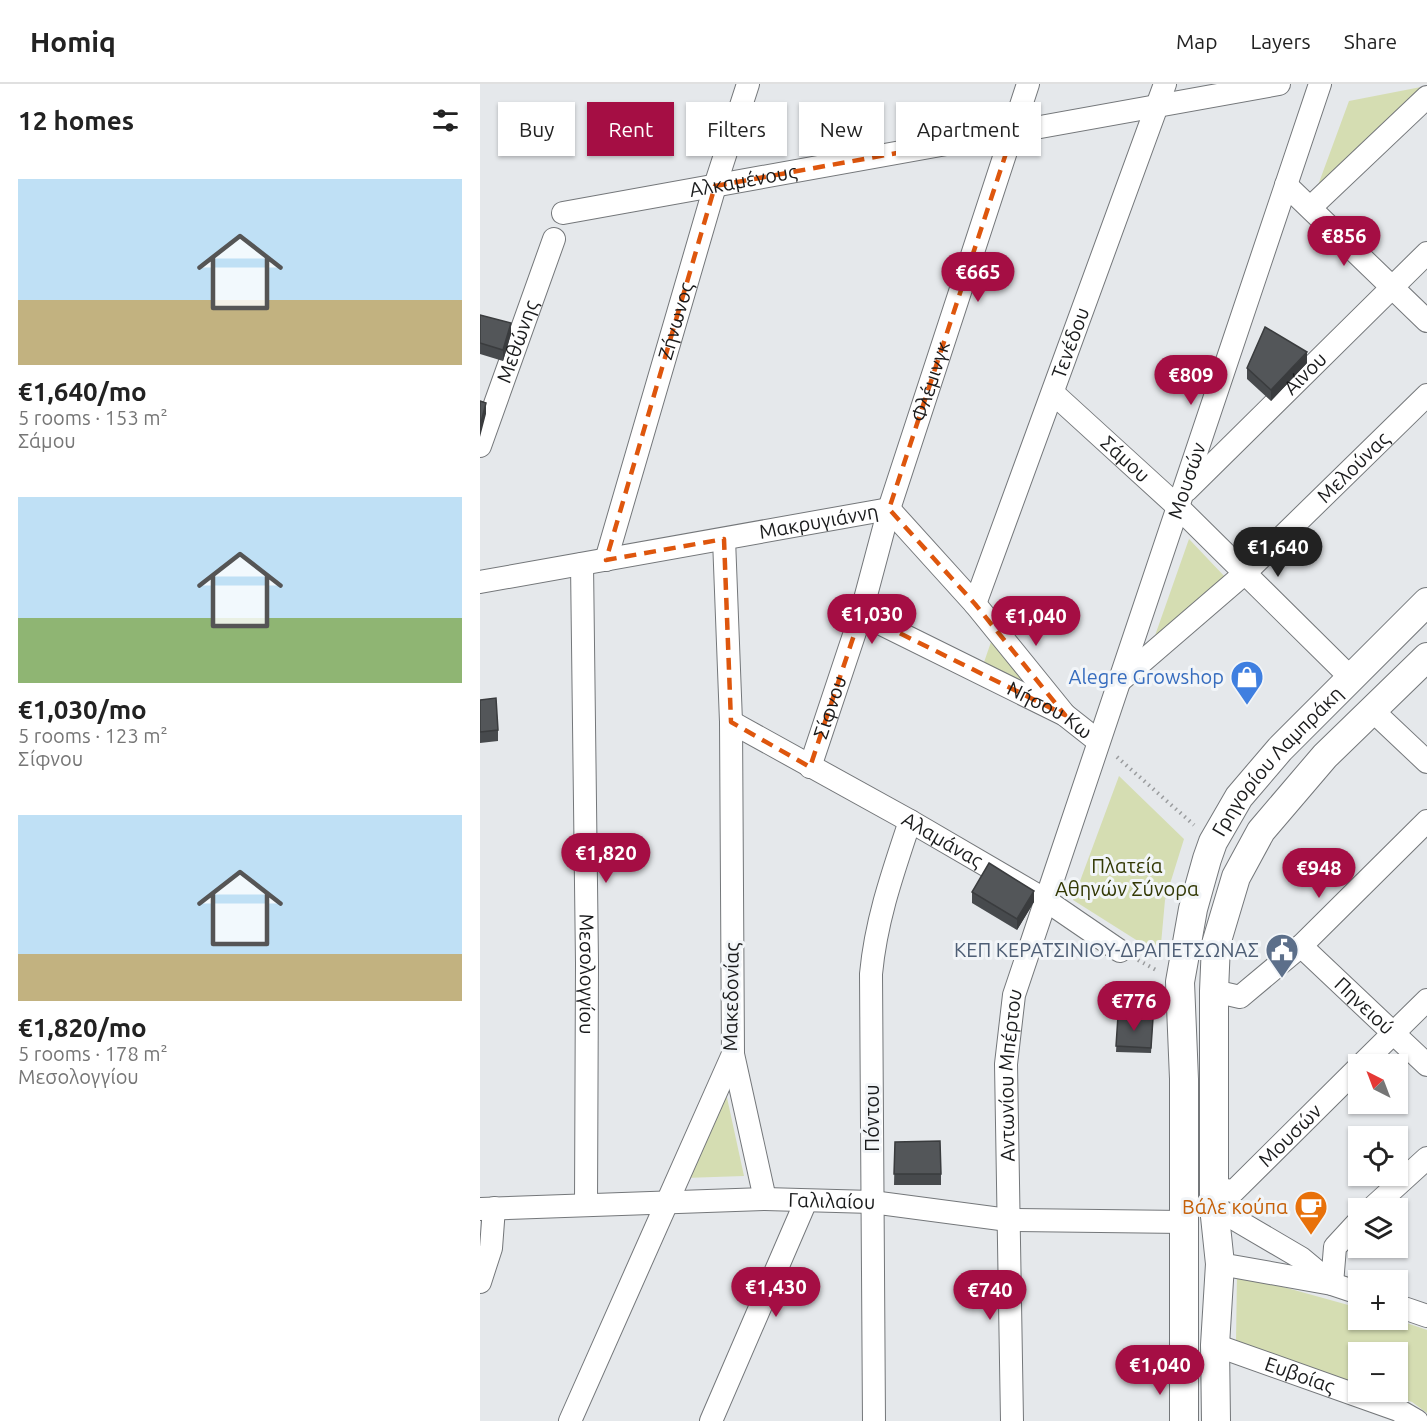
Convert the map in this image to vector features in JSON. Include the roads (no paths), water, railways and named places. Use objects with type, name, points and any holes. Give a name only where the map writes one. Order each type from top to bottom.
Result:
[{"type":"main road","name":"Γρηγορίου Λαμπράκη","points":[[1184,1421],[1184,1222],[1180,982],[1193,909],[1213,842],[1239,796],[1280,748],[1427,602]]},
{"type":"main road","name":"Γρηγορίου Λαμπράκη","points":[[1216,1421],[1215,1345],[1220,1264],[1214,1198],[1216,944],[1236,878],[1261,831],[1325,756],[1427,657]]},
{"type":"street","name":"Ζήνωνος","points":[[606,560],[715,186],[748,84]]},
{"type":"street","name":"Φλέμινγκ","points":[[1022,102],[1028,84]]},
{"type":"street","name":"Τενέδου","points":[[975,604],[1165,84]]},
{"type":"street","name":"Αλκαμένους","points":[[1041,127],[1279,84]]},
{"type":"street","name":"Μουσών","points":[[1098,741],[1320,84]]},
{"type":"street","points":[[1311,207],[1427,97]]},
{"type":"street","name":"Αλκαμένους","points":[[563,213],[896,153]]},
{"type":"street","name":"Φλέμινγκ","points":[[889,509],[1005,156]]},
{"type":"street","points":[[1286,185],[1427,321]]},
{"type":"street","name":"Μεθώνης","points":[[480,446],[555,239]]},
{"type":"street","name":"Αίνου","points":[[1180,500],[1427,253]]},
{"type":"street","name":"Σάμου","points":[[1053,393],[1180,500],[1244,573],[1351,678]]},
{"type":"street","name":"Μελούνας","points":[[1119,682],[1244,573],[1427,395]]},
{"type":"street","name":"Μακρυγιάννη","points":[[481,583],[889,509],[975,604],[1065,715]]},
{"type":"street","name":"Σίφνου","points":[[810,767],[861,614],[889,509]]},
{"type":"street","name":"Μακεδονίας","points":[[570,1421],[733,1054],[731,722],[724,539]]},
{"type":"street","name":"Μεσολογγίου","points":[[582,564],[587,963],[586,1204]]},
{"type":"street","name":"Νήσου Κω","points":[[861,614],[1065,715],[1098,741]]},
{"type":"street","points":[[1373,711],[1427,762]]},
{"type":"street","name":"Αλαμάνας","points":[[731,722],[910,821],[1044,899],[1120,951]]},
{"type":"street","name":"Αντωνίου Μπέρτου","points":[[1012,1421],[1006,1064],[1013,1006],[1044,899],[1098,741]]},
{"type":"street","name":"Πόντου","points":[[874,1421],[871,974],[874,935],[883,899],[910,821]]},
{"type":"street","points":[[1214,991],[1240,997],[1301,946],[1427,821]]},
{"type":"street","name":"Πηνειού","points":[[1301,946],[1427,1065]]},
{"type":"street","name":"Μουσών","points":[[1372,1054],[1427,1000]]},
{"type":"street","points":[[733,1054],[765,1199]]},
{"type":"street","name":"Μουσών","points":[[1214,1198],[1234,1191],[1348,1078]]},
{"type":"street","points":[[1383,1198],[1427,1158]]},
{"type":"street","points":[[1214,1198],[1301,1258],[1332,1284]]},
{"type":"street","name":"Γαλιλαίου","points":[[487,1209],[765,1199],[872,1202],[1008,1220],[1184,1222]]},
{"type":"street","points":[[711,1421],[806,1201]]},
{"type":"street","points":[[480,1282],[491,1248],[487,1209]]},
{"type":"street","points":[[1332,1284],[1335,1247],[1348,1233]]},
{"type":"street","points":[[1220,1264],[1332,1284],[1348,1289]]},
{"type":"street","points":[[1408,1309],[1427,1316]]},
{"type":"street","name":"Ευβοίας","points":[[1215,1345],[1398,1410],[1417,1421]]},
{"type":"place","name":"Alegre Growshop","points":[[1247,706]]},
{"type":"place","name":"ΚΕΠ ΚΕΡΑΤΣΙΝΙΟΥ-ΔΡΑΠΕΤΣΩΝΑΣ","points":[[1282,979]]},
{"type":"place","name":"Βάλε κούπα","points":[[1311,1236]]},
{"type":"park label","name":"Πλατεία Αθηνών Σύνορα","points":[[1127,878]]}]
